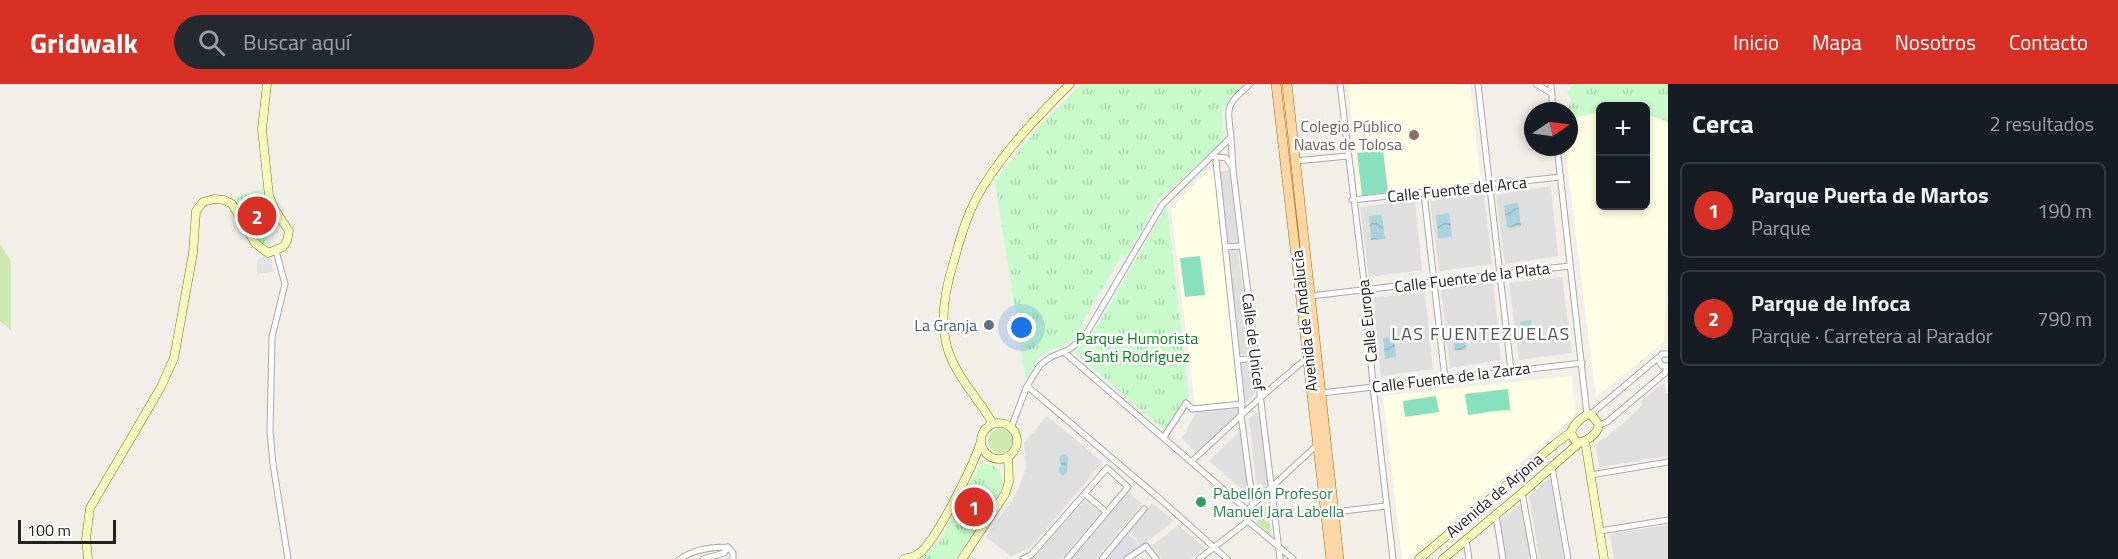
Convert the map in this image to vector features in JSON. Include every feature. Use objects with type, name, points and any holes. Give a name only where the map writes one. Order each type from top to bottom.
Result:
[{"type":"main road","name":"Avenida de Andalucía","points":[[1276,84],[1321,393],[1339,559]]},
{"type":"main road","name":"Avenida de Andalucía","points":[[1287,84],[1306,297],[1308,357],[1331,559]]},
{"type":"street","points":[[88,559],[86,539],[90,508],[161,387],[174,358],[193,253],[196,211],[204,202],[214,199],[224,200],[232,204],[251,238],[261,249],[268,253],[276,251],[285,244],[289,231],[268,196],[262,129],[267,84]]},
{"type":"street","points":[[993,424],[961,378],[949,353],[943,333],[944,300],[949,276],[965,222],[984,185],[1012,147],[1070,84]]},
{"type":"street","name":"Calle de Unicef","points":[[1250,84],[1231,101],[1228,108],[1233,170],[1280,559]]},
{"type":"street","name":"Calle Europa","points":[[1340,84],[1352,200],[1365,290],[1373,386],[1393,559]]},
{"type":"street","points":[[1478,84],[1511,370]]},
{"type":"street","points":[[1536,84],[1551,93]]},
{"type":"street","points":[[1551,84],[1552,102]]},
{"type":"street","points":[[1011,428],[1027,386],[1040,365],[1045,360],[1065,352],[1085,336],[1162,205],[1215,158],[1231,137]]},
{"type":"street","points":[[1295,162],[1348,156]]},
{"type":"street","points":[[1558,156],[1589,415],[1599,425],[1607,422],[1665,373],[1668,366],[1660,364],[1659,357]]},
{"type":"street","points":[[1215,158],[1226,158],[1233,170]]},
{"type":"street","points":[[1215,158],[1238,360],[1241,415],[1253,505]]},
{"type":"street","name":"Calle Fuente del Arca","points":[[1352,200],[1561,177]]},
{"type":"street","points":[[1424,192],[1445,379]]},
{"type":"street","points":[[1225,247],[1242,246]]},
{"type":"street","points":[[276,251],[285,284],[272,337],[270,432],[288,559]]},
{"type":"street","name":"Calle Fuente de la Plata","points":[[1306,297],[1570,266]]},
{"type":"street","points":[[1065,352],[1247,510],[1248,521],[1293,559]]},
{"type":"street","points":[[1589,415],[1663,353],[1668,354]]},
{"type":"street","points":[[1192,461],[1308,357]]},
{"type":"street","points":[[1238,360],[1255,358]]},
{"type":"street","name":"Calle Fuente de la Zarza","points":[[1321,393],[1582,363]]},
{"type":"street","points":[[1027,386],[1161,499],[1227,559]]},
{"type":"street","points":[[1164,437],[1186,403],[1192,409],[1242,404]]},
{"type":"street","name":"Avenida de Arjona","points":[[1419,559],[1589,415]]},
{"type":"street","points":[[904,559],[919,554],[933,537],[971,468],[984,431],[993,424],[999,423],[1011,428],[1016,437],[1012,453],[1002,458],[983,459],[971,468]]},
{"type":"street","name":"Avenida de Arjona","points":[[1443,559],[1598,430],[1599,425]]},
{"type":"street","points":[[1571,432],[1574,439],[1582,442],[1591,475],[1604,559]]},
{"type":"street","points":[[981,441],[984,451],[991,457]]},
{"type":"street","points":[[1247,510],[1318,444]]},
{"type":"street","points":[[962,559],[1005,494],[1009,482],[1008,456]]},
{"type":"street","points":[[1591,475],[1668,462]]},
{"type":"street","points":[[1552,466],[1568,559]]},
{"type":"street","points":[[1023,559],[1031,555],[1107,468],[1128,487],[1067,559]]},
{"type":"street","points":[[1522,493],[1534,559]]},
{"type":"street","points":[[1085,494],[1106,512]]},
{"type":"street","points":[[1334,512],[1386,506]]},
{"type":"street","points":[[1102,559],[1144,509]]},
{"type":"street","points":[[1496,516],[1503,559]]},
{"type":"street","points":[[1599,531],[1668,520]]},
{"type":"street","points":[[1199,559],[1248,521]]},
{"type":"street","points":[[1466,540],[1469,559]]},
{"type":"street","points":[[1127,559],[1146,546],[1156,559]]},
{"type":"street","points":[[703,559],[724,553],[728,547]]},
{"type":"street","points":[[680,559],[703,549],[728,547]]},
{"type":"street","points":[[728,547],[733,553],[733,559]]},
{"type":"shaded area","name":"Colegio Público Navas de Tolosa","points":[[1349,84],[1470,84],[1481,184],[1358,198]]},
{"type":"shaded area","points":[[1596,113],[1596,210],[1650,210],[1650,115],[1668,122],[1668,223],[1664,342],[1596,397],[1566,156],[1578,156],[1578,118]]},
{"type":"shaded area","points":[[1229,170],[1238,243],[1227,244],[1219,172]]},
{"type":"shaded area","points":[[1207,171],[1215,173],[1238,401],[1195,405],[1171,209]]},
{"type":"shaded area","points":[[1551,186],[1558,256],[1505,264],[1496,195]]},
{"type":"shaded area","points":[[1484,194],[1492,264],[1439,271],[1430,201]]},
{"type":"shaded area","points":[[1415,200],[1422,270],[1369,277],[1360,207]]},
{"type":"shaded area","points":[[1238,250],[1250,354],[1240,355],[1228,251]]},
{"type":"shaded area","points":[[265,252],[270,253],[273,272],[257,274],[257,260],[264,256]]},
{"type":"shaded area","points":[[1562,277],[1572,353],[1519,360],[1509,283]]},
{"type":"shaded area","points":[[1493,280],[1501,360],[1450,368],[1441,288]]},
{"type":"shaded area","points":[[1425,292],[1433,369],[1381,376],[1373,298]]},
{"type":"shaded area","points":[[1252,363],[1255,393],[1246,402],[1241,364]]},
{"type":"shaded area","points":[[1572,376],[1575,412],[1572,418],[1448,525],[1406,559],[1402,559],[1383,396]]},
{"type":"shaded area","points":[[1664,383],[1666,393],[1668,393],[1668,456],[1599,467],[1596,444],[1627,420],[1642,406],[1641,401]]},
{"type":"shaded area","points":[[1240,407],[1241,415],[1198,455],[1182,438],[1197,411]]},
{"type":"shaded area","points":[[1262,410],[1272,488],[1257,491],[1249,418]]},
{"type":"shaded area","points":[[1047,416],[1103,462],[1030,548],[1011,556],[986,537],[1015,496],[1026,469],[1024,443]]},
{"type":"shaded area","points":[[1243,428],[1252,498],[1209,461]]},
{"type":"shaded area","points":[[1551,477],[1564,559],[1539,559],[1529,496]]},
{"type":"shaded area","points":[[1128,492],[1142,504],[1096,559],[1071,559]]},
{"type":"shaded area","points":[[1085,500],[1101,513],[1061,559],[1031,559],[1034,557]]},
{"type":"shaded area","points":[[1152,503],[1174,521],[1140,547],[1136,538],[1128,532]]},
{"type":"shaded area","points":[[1522,505],[1531,559],[1506,559],[1500,521],[1517,506]]},
{"type":"shaded area","points":[[1178,525],[1205,548],[1191,559],[1162,559],[1152,546]]},
{"type":"shaded area","points":[[1668,525],[1668,559],[1614,559],[1610,534]]},
{"type":"shaded area","points":[[1128,534],[1135,539],[1139,547],[1124,559],[1106,559]]},
{"type":"green space","points":[[1081,84],[1244,84],[1222,108],[1224,136],[1217,147],[1158,200],[1126,257],[1122,255],[1082,322],[1086,325],[1071,342],[1045,353],[1038,359],[1026,380],[995,181],[1041,124]]},
{"type":"green space","points":[[1574,84],[1668,84],[1668,122],[1650,115],[1650,102],[1596,102],[1596,113],[1578,118],[1578,102],[1570,102],[1567,92]]},
{"type":"green space","points":[[1383,150],[1388,192],[1362,196],[1357,153]]},
{"type":"green space","points":[[262,189],[271,224],[264,226],[269,243],[267,246],[260,241],[235,199],[246,193]]},
{"type":"green space","name":"Parque Humorista Santi Rodríguez","points":[[1167,206],[1189,396],[1164,430],[1074,352],[1090,337],[1098,325]]},
{"type":"green space","points":[[0,244],[11,261],[11,330],[0,321]]},
{"type":"green space","points":[[1200,256],[1205,295],[1185,297],[1180,258]]},
{"type":"green space","points":[[1508,389],[1510,410],[1468,415],[1465,394]]},
{"type":"green space","points":[[1436,396],[1439,412],[1405,417],[1403,401]]},
{"type":"green space","points":[[1000,429],[1009,432],[1012,441],[1009,450],[1000,453],[991,450],[988,441],[991,432]]},
{"type":"green space","points":[[985,464],[996,468],[1001,478],[1001,487],[988,513],[954,559],[921,559],[940,541],[977,470]]},
{"type":"green space","points":[[1267,504],[1271,535],[1256,519],[1259,505],[1262,509]]},
{"type":"water","points":[[1518,203],[1521,226],[1507,228],[1504,205]]},
{"type":"water","points":[[1449,213],[1452,237],[1438,238],[1436,215]]},
{"type":"water","points":[[1382,215],[1385,239],[1371,240],[1369,216]]},
{"type":"water","points":[[1531,320],[1533,341],[1522,343],[1520,322]]},
{"type":"water","points":[[1464,329],[1466,349],[1455,351],[1453,330]]},
{"type":"water","points":[[1394,337],[1396,357],[1385,359],[1383,338]]},
{"type":"water","points":[[1066,454],[1068,458],[1067,473],[1063,476],[1058,471],[1061,465],[1059,457]]},
{"type":"place","name":"Colegio Público Navas de Tolosa","points":[[1414,135]]},
{"type":"place","name":"Parque de Infoca","points":[[257,216]]},
{"type":"place","name":"La Granja","points":[[989,325]]},
{"type":"place","name":"Pabellón Profesor Manuel Jara Labella","points":[[1201,502]]},
{"type":"place","name":"Parque Puerta de Martos","points":[[974,507]]},
{"type":"district","name":"LAS FUENTEZUELAS","points":[[1481,333]]}]
